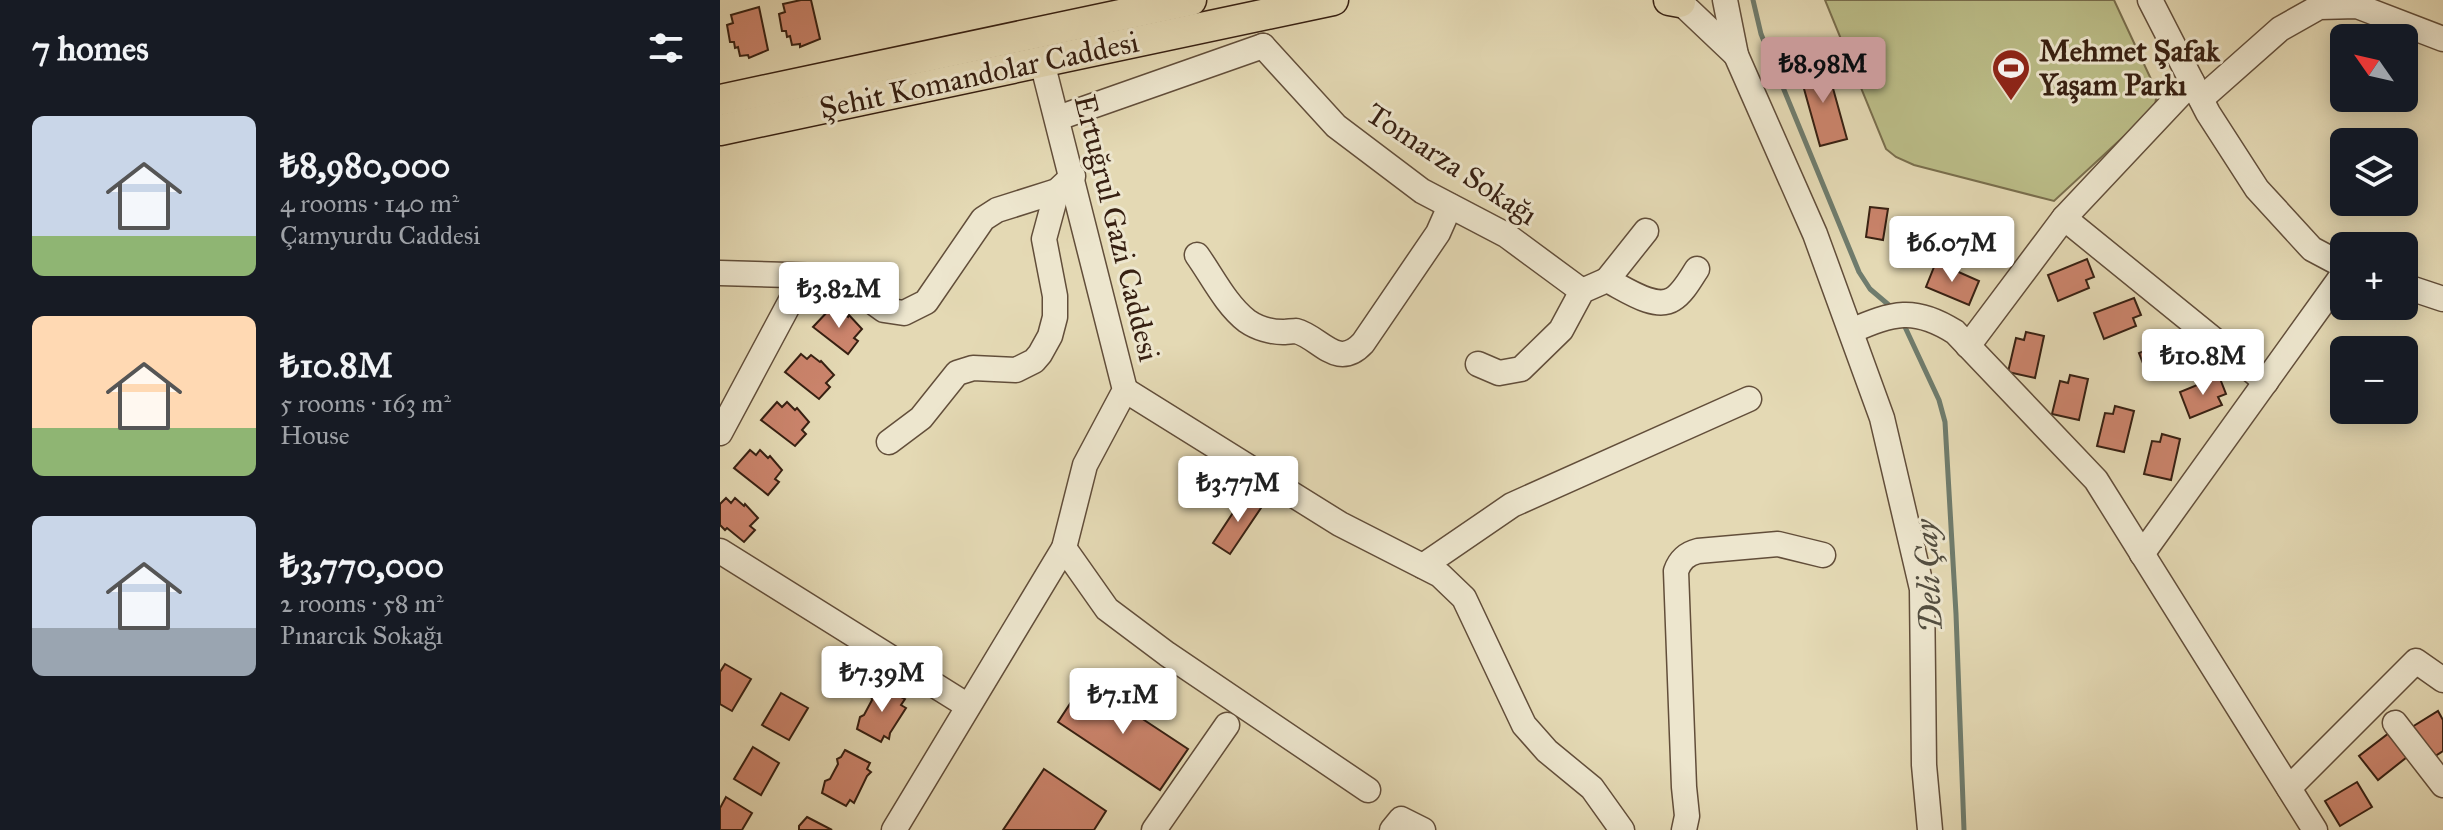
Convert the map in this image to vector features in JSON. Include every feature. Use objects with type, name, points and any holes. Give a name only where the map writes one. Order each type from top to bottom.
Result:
[{"type":"main road","name":"Şehit Komandolar Caddesi","points":[[720,100],[1191,0]]},
{"type":"main road","name":"Şehit Komandolar Caddesi","points":[[720,130],[1333,0]]},
{"type":"street","points":[[1725,0],[1736,55],[1815,234],[1882,418],[1922,589],[1924,765],[1930,830]]},
{"type":"street","points":[[2150,0],[2197,91],[2257,189],[2312,249],[2330,259]]},
{"type":"street","points":[[1675,1],[1736,55]]},
{"type":"street","points":[[1968,346],[2064,218],[2197,91],[2280,29],[2319,7],[2357,6],[2443,39]]},
{"type":"street","points":[[1058,118],[1263,46],[1266,14]]},
{"type":"street","name":"Tomarza Sokağı","points":[[1263,46],[1336,126],[1422,191],[1506,235],[1582,291]]},
{"type":"street","name":"Ertuğrul Gazi Caddesi","points":[[894,830],[1064,548],[1085,465],[1125,390],[1065,184],[1058,118],[1042,62]]},
{"type":"street","points":[[720,273],[825,276],[852,287],[884,310],[904,313],[926,302],[983,219],[997,210],[1065,184]]},
{"type":"street","points":[[889,442],[921,418],[957,373],[973,368],[1016,370],[1034,361],[1040,354],[1050,336],[1055,317],[1055,296],[1044,239],[1065,184]]},
{"type":"street","points":[[1197,255],[1247,321],[1262,329],[1295,331],[1330,351],[1344,354],[1363,343],[1438,233],[1450,206]]},
{"type":"street","points":[[2064,218],[2266,382]]},
{"type":"street","points":[[1478,364],[1499,373],[1521,369],[1561,330],[1582,291],[1607,280],[1646,231]]},
{"type":"street","points":[[1607,280],[1652,301],[1666,302],[1678,296],[1697,269]]},
{"type":"street","points":[[720,433],[804,276]]},
{"type":"street","points":[[2418,291],[2443,299]]},
{"type":"street","points":[[2142,554],[2330,293]]},
{"type":"street","points":[[1851,331],[1888,316],[1911,314],[1935,319],[1955,332],[2096,480],[2315,830]]},
{"type":"street","points":[[1125,390],[1340,524],[1440,575],[1464,598],[1524,725],[1547,751],[1592,788],[1622,830]]},
{"type":"street","points":[[1423,566],[1512,505],[1749,399]]},
{"type":"street","points":[[1684,830],[1687,816],[1677,587],[1679,564],[1684,557],[1698,551],[1778,544],[1823,555]]},
{"type":"street","points":[[1064,548],[1107,609],[1167,654],[1368,790]]},
{"type":"street","points":[[720,551],[968,706]]},
{"type":"street","points":[[2289,788],[2416,661],[2443,680]]},
{"type":"street","points":[[2395,723],[2443,785]]},
{"type":"street","points":[[1154,830],[1227,725]]},
{"type":"green space","name":"Mehmet Şafak Yaşam Parkı","points":[[1825,0],[2114,0],[2157,92],[2155,106],[2054,201],[1914,165],[1886,149]]},
{"type":"building","points":[[811,0],[820,39],[800,47],[800,44],[792,45],[790,36],[787,37],[786,31],[782,31],[779,14],[785,12],[783,4]]},
{"type":"building","points":[[759,7],[768,50],[749,58],[748,55],[740,56],[738,47],[735,48],[734,42],[730,42],[727,25],[733,23],[731,15]]},
{"type":"building","points":[[1826,63],[1847,139],[1820,146],[1799,71]]},
{"type":"building","points":[[1870,207],[1888,209],[1883,240],[1866,237]]},
{"type":"building","points":[[2087,259],[2094,277],[2086,280],[2089,288],[2058,301],[2048,275]]},
{"type":"building","points":[[1936,262],[1979,281],[1969,305],[1926,287]]},
{"type":"building","points":[[2134,298],[2141,315],[2133,318],[2136,326],[2104,339],[2094,313]]},
{"type":"building","points":[[830,309],[835,314],[839,309],[849,315],[862,329],[854,338],[858,341],[848,354],[813,327]]},
{"type":"building","points":[[2026,332],[2044,336],[2035,378],[2008,372],[2016,338],[2024,340]]},
{"type":"building","points":[[2178,338],[2185,355],[2177,359],[2180,366],[2149,379],[2139,353]]},
{"type":"building","points":[[801,354],[807,359],[811,355],[821,361],[834,375],[826,383],[830,387],[819,399],[785,372]]},
{"type":"building","points":[[2070,375],[2088,379],[2079,420],[2052,414],[2060,381],[2068,383]]},
{"type":"building","points":[[2219,376],[2226,394],[2218,397],[2222,405],[2190,418],[2180,392]]},
{"type":"building","points":[[777,402],[782,407],[787,402],[795,410],[797,408],[809,422],[802,430],[806,434],[795,446],[761,420]]},
{"type":"building","points":[[2115,406],[2134,411],[2124,452],[2097,446],[2105,413],[2113,414]]},
{"type":"building","points":[[2162,434],[2180,439],[2171,480],[2144,474],[2152,441],[2160,442]]},
{"type":"building","points":[[750,450],[756,455],[760,450],[768,458],[770,456],[782,470],[775,479],[779,482],[768,495],[734,468]]},
{"type":"building","points":[[1246,493],[1263,505],[1230,554],[1213,543]]},
{"type":"building","points":[[726,498],[731,503],[735,498],[745,504],[758,518],[750,526],[755,530],[744,542],[720,525],[720,504]]},
{"type":"building","points":[[725,664],[751,679],[732,711],[720,704],[720,672]]},
{"type":"building","points":[[1085,681],[1188,749],[1160,790],[1058,722]]},
{"type":"building","points":[[880,686],[905,699],[901,705],[906,708],[889,739],[884,736],[881,742],[857,729],[860,717],[872,700],[871,695]]},
{"type":"building","points":[[781,693],[808,708],[789,740],[762,725]]},
{"type":"building","points":[[2438,711],[2443,720],[2443,751],[2432,758],[2412,727]]},
{"type":"building","points":[[2389,733],[2407,757],[2378,780],[2359,756]]},
{"type":"building","points":[[753,747],[779,763],[761,795],[734,779]]},
{"type":"building","points":[[845,750],[870,763],[867,769],[871,772],[854,803],[850,800],[846,806],[822,793],[825,781],[830,779],[838,764],[837,759]]},
{"type":"building","points":[[1044,769],[1106,811],[1094,830],[1003,830]]},
{"type":"building","points":[[2357,782],[2372,807],[2340,826],[2325,801]]},
{"type":"building","points":[[726,797],[752,813],[742,830],[720,830],[720,808]]},
{"type":"building","points":[[807,817],[832,830],[799,830]]},
{"type":"waterway","name":"Deli Çay","points":[[1753,0],[1761,34],[1859,272],[1870,289],[1890,306]]},
{"type":"waterway","name":"Deli Çay","points":[[1905,327],[1939,400],[1945,422],[1964,830]]},
{"type":"place","name":"Mehmet Şafak Yaşam Parkı","points":[[2011,102]]}]
